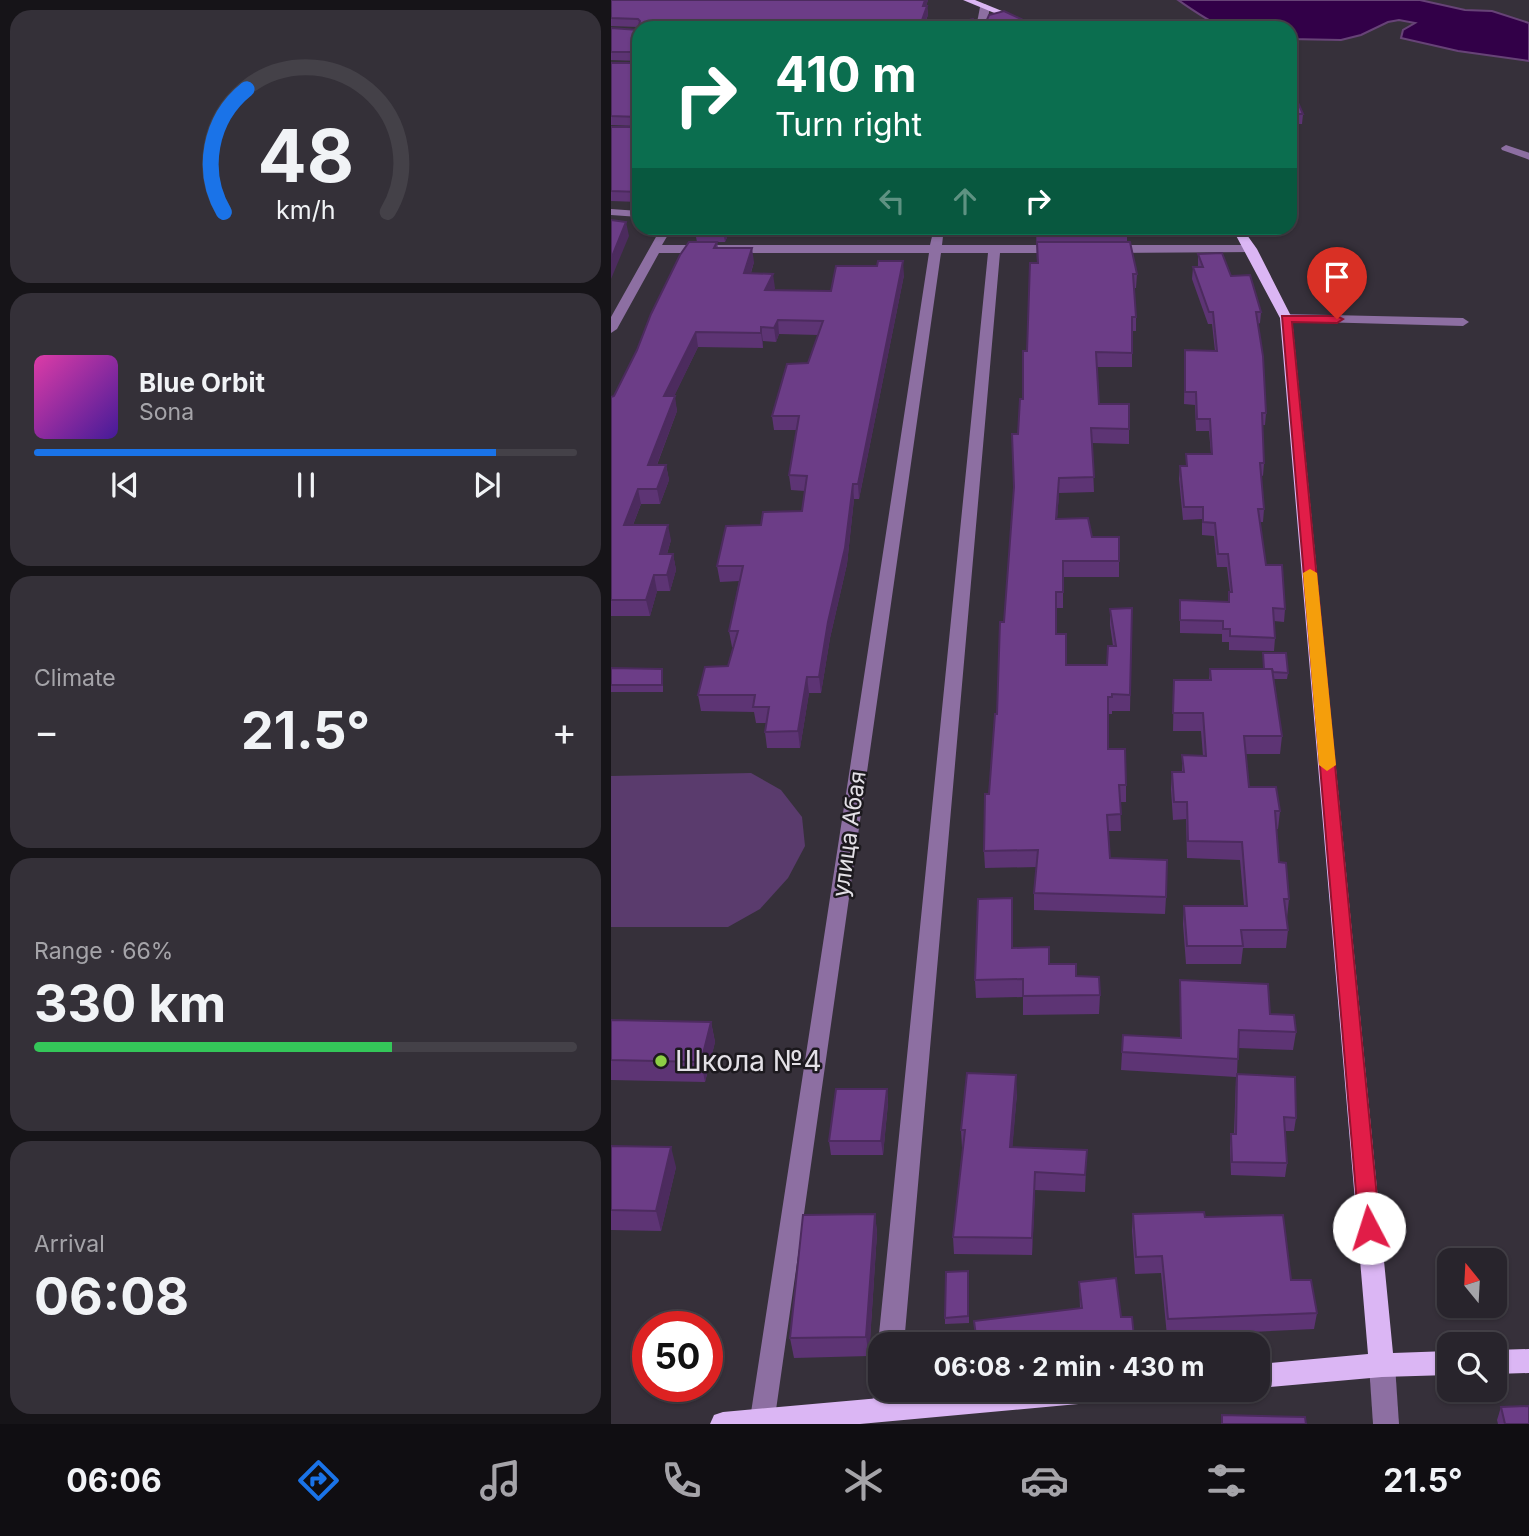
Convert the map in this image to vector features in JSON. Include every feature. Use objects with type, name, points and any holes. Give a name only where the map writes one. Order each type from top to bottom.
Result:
[{"type":"main road","points":[[967,0],[1021,21]]},
{"type":"main road","points":[[1242,235],[1286,318],[1382,1365]]},
{"type":"main road","points":[[1507,1362],[1529,1361]]},
{"type":"main road","points":[[1270,1375],[1382,1365],[1437,1363]]},
{"type":"main road","points":[[723,1424],[868,1402]]},
{"type":"street","points":[[982,21],[985,7]]},
{"type":"street","points":[[1506,148],[1529,157]]},
{"type":"street","points":[[611,212],[632,214]]},
{"type":"street","points":[[611,329],[662,235]]},
{"type":"street","name":"улица Абая","points":[[763,1419],[938,235]]},
{"type":"street","points":[[653,249],[1075,249]]},
{"type":"street","points":[[1089,249],[1251,249]]},
{"type":"street","points":[[892,1332],[994,250]]},
{"type":"street","points":[[1286,318],[1463,322]]},
{"type":"street","points":[[1382,1365],[1386,1424]]},
{"type":"shaded area","points":[[1178,0],[1420,0],[1465,10],[1492,11],[1529,23],[1529,61],[1458,51],[1401,38],[1403,30],[1415,23],[1399,20],[1341,40],[1297,39],[1297,21],[1212,21]]},
{"type":"shaded area","points":[[751,773],[781,790],[802,817],[805,846],[788,878],[760,909],[728,927],[611,927],[611,776]]},
{"type":"building","points":[[611,0],[925,0],[923,6],[927,6],[922,21],[640,21],[611,18]]},
{"type":"building","points":[[1004,11],[1025,21],[986,21],[989,15]]},
{"type":"building","points":[[611,28],[632,30],[632,52],[611,52]]},
{"type":"building","points":[[611,63],[632,63],[632,117],[611,116]]},
{"type":"building","points":[[1297,100],[1303,114],[1297,114]]},
{"type":"building","points":[[611,127],[632,127],[632,192],[611,191]]},
{"type":"building","points":[[611,220],[626,222],[611,259]]},
{"type":"building","points":[[689,242],[717,242],[714,248],[752,248],[744,273],[773,274],[765,290],[831,291],[836,266],[877,266],[878,261],[903,261],[858,484],[853,484],[845,548],[819,677],[807,677],[798,731],[765,732],[769,707],[753,707],[755,695],[698,695],[705,667],[728,666],[738,631],[729,631],[743,566],[717,566],[726,526],[761,525],[763,512],[802,511],[807,476],[789,475],[799,416],[772,416],[787,364],[808,363],[823,321],[778,320],[774,328],[761,327],[761,333],[696,332],[664,396],[675,396],[648,465],[666,465],[657,489],[638,489],[624,525],[668,525],[660,554],[673,554],[667,575],[654,575],[646,600],[611,600],[611,397],[614,396],[651,314]]},
{"type":"building","points":[[1037,242],[1130,242],[1137,274],[1133,274],[1136,317],[1132,317],[1132,353],[1096,352],[1099,404],[1129,404],[1129,429],[1091,428],[1094,477],[1059,478],[1056,519],[1088,518],[1092,537],[1119,537],[1119,561],[1063,561],[1063,592],[1056,592],[1056,634],[1066,634],[1066,665],[1107,665],[1108,646],[1116,646],[1110,609],[1132,608],[1130,695],[1112,694],[1112,697],[1108,697],[1108,749],[1125,749],[1126,785],[1119,785],[1121,814],[1107,815],[1110,858],[1167,860],[1166,897],[1034,893],[1038,850],[984,851],[985,794],[989,794],[997,714],[1000,622],[1004,622],[1014,487],[1012,434],[1018,434],[1020,399],[1023,399],[1023,351],[1027,351],[1030,263],[1038,263]]},
{"type":"building","points":[[1222,253],[1231,276],[1250,275],[1261,312],[1256,312],[1263,356],[1266,413],[1262,413],[1264,463],[1260,463],[1264,509],[1258,509],[1266,565],[1282,565],[1285,609],[1273,608],[1275,638],[1230,636],[1230,629],[1223,629],[1223,621],[1180,620],[1180,600],[1229,602],[1229,592],[1232,592],[1228,554],[1218,554],[1215,523],[1203,522],[1203,507],[1184,507],[1180,466],[1187,466],[1186,454],[1212,454],[1210,419],[1197,419],[1196,392],[1185,392],[1185,350],[1217,351],[1213,312],[1209,312],[1193,267],[1203,267],[1198,254]]},
{"type":"building","points":[[1263,653],[1286,653],[1288,673],[1264,669]]},
{"type":"building","points":[[611,668],[662,669],[662,685],[611,685]]},
{"type":"building","points":[[1210,669],[1272,669],[1282,736],[1244,736],[1249,787],[1276,787],[1280,811],[1275,811],[1279,862],[1286,863],[1289,899],[1284,899],[1288,930],[1241,930],[1243,946],[1187,946],[1184,906],[1247,906],[1242,842],[1188,841],[1187,802],[1174,802],[1172,772],[1184,772],[1182,755],[1206,756],[1203,713],[1173,713],[1174,680],[1211,680]]},
{"type":"building","points":[[1012,898],[1012,948],[1049,947],[1049,964],[1076,964],[1076,976],[1099,977],[1100,995],[1023,996],[1023,979],[975,980],[978,899]]},
{"type":"building","points":[[1180,980],[1268,984],[1270,1014],[1294,1015],[1296,1032],[1239,1030],[1238,1059],[1122,1052],[1123,1035],[1181,1038]]},
{"type":"building","points":[[611,1020],[711,1022],[701,1062],[611,1060]]},
{"type":"building","points":[[967,1073],[1016,1075],[1010,1147],[1087,1150],[1085,1175],[1035,1172],[1032,1238],[953,1237],[965,1130],[961,1130]]},
{"type":"building","points":[[1237,1074],[1295,1077],[1296,1118],[1284,1117],[1287,1163],[1232,1162],[1231,1134],[1236,1134]]},
{"type":"building","points":[[836,1089],[887,1089],[881,1141],[829,1141]]},
{"type":"building","points":[[611,1146],[671,1147],[656,1211],[611,1210]]},
{"type":"building","points":[[1204,1212],[1205,1217],[1283,1215],[1291,1280],[1311,1280],[1317,1313],[1168,1319],[1162,1256],[1136,1257],[1133,1214]]},
{"type":"building","points":[[875,1214],[866,1337],[790,1338],[803,1215]]},
{"type":"building","points":[[968,1271],[968,1316],[945,1318],[946,1272]]},
{"type":"building","points":[[1116,1278],[1121,1317],[1132,1317],[1134,1332],[975,1332],[974,1321],[1082,1308],[1079,1282]]},
{"type":"building","points":[[1529,1406],[1529,1424],[1505,1424],[1501,1407]]},
{"type":"building","points":[[1222,1415],[1305,1417],[1306,1424],[1222,1424]]},
{"type":"slow traffic","points":[[1310,573],[1327,765]]},
{"type":"place","name":"Школа №4","points":[[661,1061]]},
{"type":"route","points":[[1337,319],[1286,318],[1369,1228]]}]
